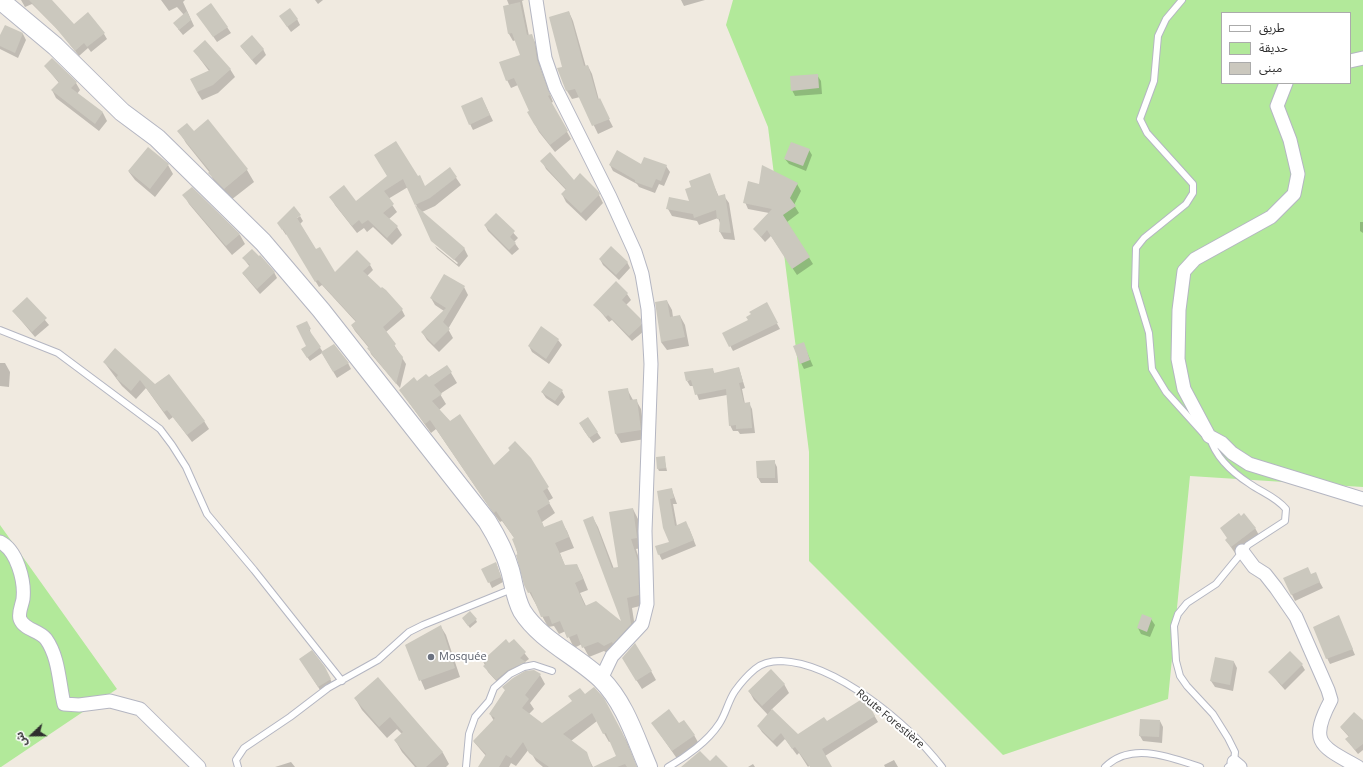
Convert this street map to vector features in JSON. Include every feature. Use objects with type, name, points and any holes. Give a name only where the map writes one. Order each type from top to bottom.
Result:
[{"type":"street","points":[[0,0],[55,46],[122,112],[157,138],[234,212],[268,248],[321,310],[487,521],[501,543],[514,589],[523,612],[540,631],[601,679],[620,702],[648,767]]},
{"type":"street","points":[[536,0],[546,58],[555,87],[610,197],[635,252],[642,274],[648,310],[651,364],[645,531],[647,604],[642,624],[612,656],[601,679]]},
{"type":"street","points":[[1351,62],[1363,58]]},
{"type":"street","points":[[1286,84],[1277,106],[1290,140],[1298,174],[1294,194],[1271,218],[1195,259],[1184,271],[1179,310],[1178,359],[1184,390],[1209,436],[1222,443],[1232,453],[1249,464],[1363,499]]},
{"type":"street","points":[[0,542],[6,545],[12,552],[22,581],[23,598],[19,617],[22,624],[45,638],[50,646],[57,665],[64,704],[79,705],[110,701],[140,709],[199,767]]},
{"type":"street","points":[[1242,551],[1254,567],[1265,574],[1273,583],[1296,617],[1328,690],[1331,700],[1319,725],[1319,738],[1331,752],[1358,767]]},
{"type":"lane","points":[[1182,0],[1166,19],[1158,36],[1154,81],[1140,119],[1147,133],[1193,184],[1193,193],[1186,204],[1144,238],[1136,248],[1135,287],[1149,333],[1152,369],[1170,397],[1199,430],[1209,436],[1213,449],[1226,465],[1250,484],[1279,500],[1286,508],[1285,521],[1248,545],[1225,575],[1216,584],[1187,603],[1178,614],[1174,626],[1176,661],[1180,676],[1187,686],[1213,714],[1224,732],[1235,752],[1234,765]]},
{"type":"lane","points":[[0,330],[58,353],[160,429],[186,467],[207,514],[254,570],[342,681]]},
{"type":"lane","points":[[238,767],[236,760],[244,748],[290,717],[328,688],[378,660],[409,632],[514,589]]},
{"type":"lane","name":"Route Forestière","points":[[668,767],[706,738],[720,724],[735,691],[756,668],[766,663],[777,661],[805,665],[822,670],[864,694],[918,742],[942,767]]},
{"type":"lane","points":[[466,767],[469,734],[475,717],[489,701],[494,688],[510,674],[524,667],[534,665],[552,671]]},
{"type":"lane","points":[[1106,767],[1119,756],[1144,752],[1175,759],[1200,767]]},
{"type":"green space","points":[[733,0],[1363,0],[1363,487],[1190,476],[1168,699],[1003,755],[809,561],[809,452],[768,127],[726,25]]},
{"type":"green space","points":[[0,525],[117,689],[1,767],[0,767]]},
{"type":"building","points":[[29,0],[52,0],[74,24],[88,12],[105,33],[87,47],[84,43],[75,51],[55,27]]},
{"type":"building","points":[[520,2],[527,35],[532,34],[537,60],[550,95],[548,96],[568,131],[550,145],[527,112],[529,111],[514,78],[506,81],[499,62],[520,55],[512,33],[508,34],[503,6]]},
{"type":"building","points":[[211,3],[228,27],[213,37],[196,14]]},
{"type":"building","points":[[290,8],[298,19],[287,27],[279,16]]},
{"type":"building","points":[[187,11],[191,20],[179,30],[173,23]]},
{"type":"building","points":[[569,11],[584,66],[588,65],[598,100],[600,98],[610,119],[592,126],[575,89],[566,91],[557,68],[562,67],[549,17]]},
{"type":"building","points":[[5,25],[23,33],[15,53],[0,46],[0,35]]},
{"type":"building","points":[[252,35],[264,49],[252,60],[240,46]]},
{"type":"building","points":[[205,40],[231,69],[213,85],[197,92],[190,79],[210,70],[193,51]]},
{"type":"building","points":[[52,58],[77,82],[71,88],[103,112],[95,124],[51,90],[59,82],[44,66]]},
{"type":"building","points":[[818,74],[819,88],[791,91],[790,76]]},
{"type":"building","points":[[482,97],[490,115],[469,125],[461,106]]},
{"type":"building","points":[[208,119],[248,169],[224,189],[208,173],[210,171],[177,131],[187,123],[194,131]]},
{"type":"building","points":[[396,141],[418,176],[420,175],[425,186],[450,167],[457,177],[430,198],[415,205],[465,248],[454,260],[431,241],[403,179],[384,191],[394,204],[383,213],[398,226],[387,238],[368,220],[362,224],[359,220],[352,226],[329,197],[344,185],[356,201],[387,176],[374,155]]},
{"type":"building","points":[[791,142],[810,149],[803,166],[784,159]]},
{"type":"building","points":[[148,147],[169,164],[150,189],[128,171]]},
{"type":"building","points":[[617,150],[641,164],[644,157],[667,165],[661,181],[656,179],[652,188],[635,182],[635,180],[609,165]]},
{"type":"building","points":[[550,152],[574,180],[580,173],[600,194],[581,213],[561,194],[566,189],[540,161]]},
{"type":"building","points":[[762,165],[798,183],[790,198],[796,206],[783,215],[810,257],[792,269],[767,230],[761,237],[753,229],[772,209],[743,203],[748,181],[759,184]]},
{"type":"building","points":[[710,173],[718,196],[725,194],[731,233],[719,232],[720,219],[717,219],[716,210],[694,218],[693,214],[666,209],[669,197],[689,201],[685,189],[691,187],[689,181]]},
{"type":"building","points":[[192,187],[240,234],[226,246],[182,195]]},
{"type":"building","points":[[294,206],[301,215],[297,218],[316,249],[320,247],[335,272],[357,250],[371,264],[363,271],[381,288],[382,287],[386,290],[403,309],[383,327],[396,344],[394,346],[403,357],[396,384],[367,348],[369,347],[351,325],[356,321],[318,280],[315,282],[283,229],[282,230],[277,223]]},
{"type":"building","points":[[496,213],[515,231],[510,237],[516,243],[509,250],[484,225]]},
{"type":"building","points":[[611,246],[628,262],[616,275],[599,259]]},
{"type":"building","points":[[252,249],[259,256],[260,255],[275,272],[257,289],[242,273],[250,265],[242,258]]},
{"type":"building","points":[[444,274],[465,286],[443,322],[450,329],[434,345],[421,332],[446,308],[430,298]]},
{"type":"building","points":[[616,281],[628,293],[622,300],[641,319],[641,325],[629,336],[608,315],[606,317],[593,305]]},
{"type":"building","points":[[27,297],[47,318],[32,332],[12,311]]},
{"type":"building","points":[[667,300],[670,317],[680,315],[685,337],[661,342],[655,302]]},
{"type":"building","points":[[767,302],[778,323],[729,347],[722,333],[748,320],[746,317],[751,314],[749,312]]},
{"type":"building","points":[[307,321],[311,329],[309,330],[321,347],[307,358],[301,349],[306,346],[296,326]]},
{"type":"building","points":[[541,326],[559,339],[546,359],[528,346]]},
{"type":"building","points":[[804,342],[810,360],[800,364],[793,346]]},
{"type":"building","points":[[334,344],[349,363],[333,372],[321,352]]},
{"type":"building","points":[[115,348],[155,384],[169,374],[205,421],[187,435],[167,410],[164,412],[140,380],[131,391],[116,378],[118,375],[103,362]]},
{"type":"building","points":[[447,365],[452,372],[434,385],[442,394],[432,401],[450,421],[460,414],[494,465],[510,450],[508,448],[515,441],[531,458],[549,487],[543,491],[550,503],[537,511],[544,527],[562,520],[569,537],[555,543],[565,565],[577,564],[583,579],[575,583],[585,606],[596,601],[621,621],[583,520],[593,516],[612,568],[618,567],[609,512],[633,508],[637,538],[631,539],[638,561],[639,595],[627,598],[631,624],[613,644],[612,642],[604,646],[598,642],[582,648],[577,634],[567,638],[560,621],[552,624],[549,616],[541,617],[531,592],[528,593],[524,585],[516,555],[518,554],[512,539],[514,538],[496,511],[494,513],[487,504],[430,420],[425,424],[399,390],[414,377],[417,381],[426,374],[429,377]]},
{"type":"building","points":[[739,367],[743,382],[739,383],[744,403],[750,402],[752,428],[736,429],[736,425],[729,426],[726,389],[695,395],[691,380],[686,381],[684,372],[713,368],[714,373]]},
{"type":"building","points":[[549,381],[563,390],[555,401],[541,392]]},
{"type":"building","points":[[628,388],[630,400],[637,399],[641,430],[615,434],[608,391]]},
{"type":"building","points":[[588,417],[598,432],[589,438],[579,423]]},
{"type":"building","points":[[665,456],[666,468],[657,469],[656,457]]},
{"type":"building","points":[[775,460],[775,478],[757,478],[756,461]]},
{"type":"building","points":[[672,488],[674,498],[670,499],[675,526],[686,521],[694,540],[658,555],[655,546],[669,542],[663,528],[657,491]]},
{"type":"building","points":[[1239,513],[1241,516],[1244,513],[1256,528],[1231,547],[1225,540],[1227,538],[1220,528]]},
{"type":"building","points":[[496,562],[501,577],[488,583],[481,569]]},
{"type":"building","points":[[1308,567],[1311,574],[1316,572],[1320,582],[1291,595],[1283,578]]},
{"type":"building","points":[[470,611],[477,619],[468,626],[462,618]]},
{"type":"building","points":[[1142,614],[1152,618],[1147,632],[1137,628]]},
{"type":"building","points":[[1339,615],[1353,649],[1326,659],[1313,627]]},
{"type":"building","name":"Mosquée","points":[[441,625],[455,668],[419,681],[405,645]]},
{"type":"building","points":[[506,639],[509,643],[514,639],[526,652],[520,658],[526,662],[508,670],[496,680],[483,666],[486,664],[482,661]]},
{"type":"building","points":[[635,643],[652,671],[636,681],[622,658]]},
{"type":"building","points":[[312,650],[325,667],[331,679],[318,687],[299,659]]},
{"type":"building","points":[[1290,651],[1303,664],[1282,685],[1268,672]]},
{"type":"building","points":[[1215,657],[1234,661],[1230,685],[1210,681]]},
{"type":"building","points":[[771,669],[785,684],[762,706],[748,691]]},
{"type":"building","points":[[534,670],[541,674],[525,695],[529,699],[522,708],[542,723],[572,701],[568,696],[580,688],[585,694],[594,687],[604,698],[622,732],[637,767],[627,767],[625,764],[617,767],[593,767],[616,756],[606,733],[603,734],[592,713],[563,734],[587,752],[592,767],[549,767],[529,753],[523,742],[511,758],[506,755],[499,767],[478,767],[486,754],[473,741],[495,718],[489,714],[505,690],[502,687],[525,671]]},
{"type":"building","points":[[378,677],[443,752],[426,767],[417,767],[394,740],[403,732],[390,717],[379,727],[354,698]]},
{"type":"building","points":[[862,699],[868,703],[875,716],[822,749],[832,767],[810,767],[795,747],[792,749],[781,733],[773,741],[757,726],[772,709],[798,734],[824,717],[827,721]]},
{"type":"building","points":[[669,709],[679,723],[684,720],[695,735],[672,751],[651,723]]},
{"type":"building","points":[[1354,712],[1363,720],[1363,744],[1355,750],[1345,739],[1349,736],[1340,727]]},
{"type":"building","points":[[1140,719],[1160,720],[1159,737],[1139,736]]},
{"type":"building","points":[[700,751],[710,761],[716,755],[728,767],[681,767]]},
{"type":"place","name":"Mosquée","points":[[431,657]]}]
